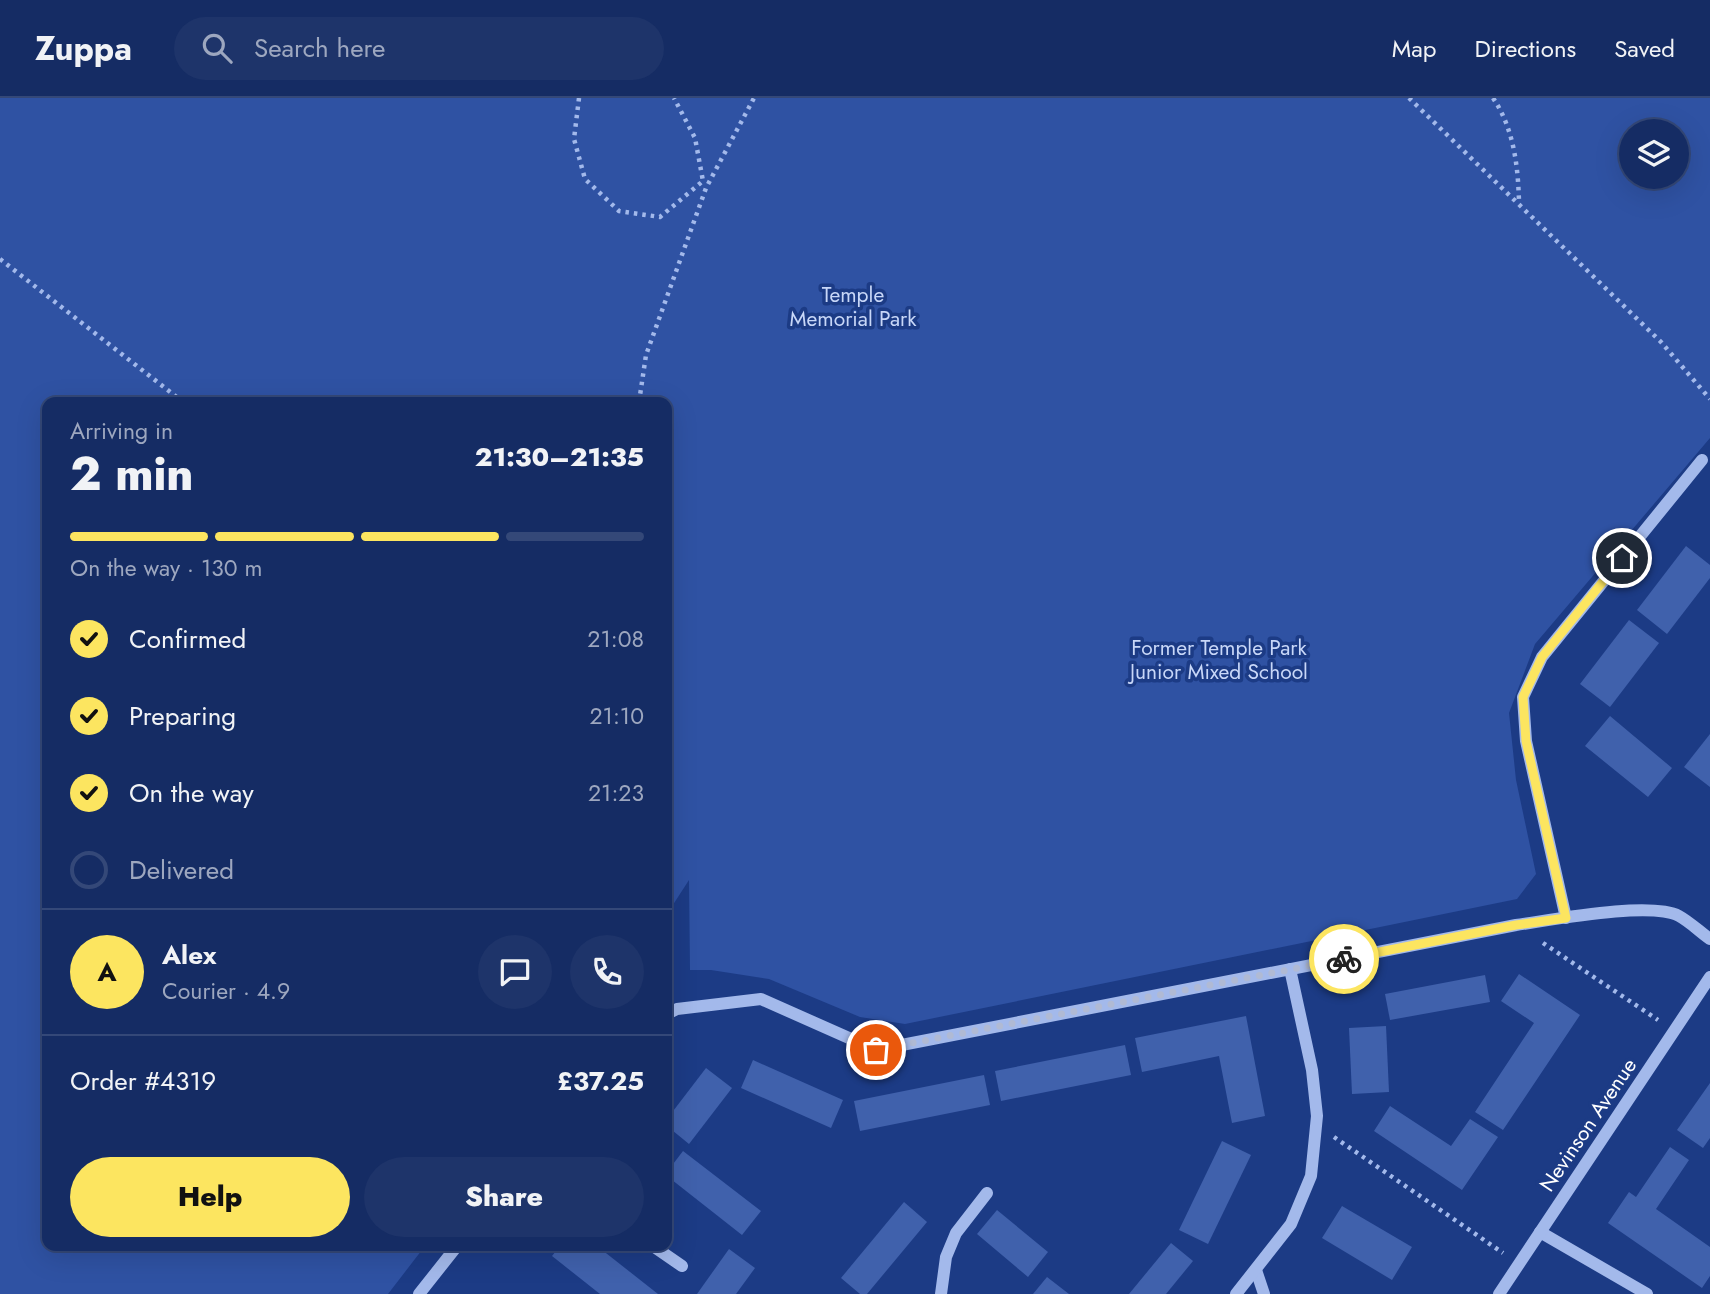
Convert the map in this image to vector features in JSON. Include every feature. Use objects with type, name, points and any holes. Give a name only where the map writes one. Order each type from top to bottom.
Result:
[{"type":"street","points":[[1566,918],[1526,741],[1523,697],[1542,657],[1702,460]]},
{"type":"street","points":[[672,1012],[761,999],[876,1050],[1516,925],[1566,918],[1639,909],[1678,915],[1710,939]]},
{"type":"street","points":[[1236,1294],[1291,1224],[1311,1176],[1316,1124],[1312,1070],[1290,969]]},
{"type":"street","name":"Nevinson Avenue","points":[[1499,1294],[1710,977]]},
{"type":"street","points":[[941,1294],[946,1257],[956,1233],[987,1193]]},
{"type":"street","points":[[1539,1233],[1647,1294]]},
{"type":"street","points":[[419,1294],[453,1251]]},
{"type":"street","points":[[660,1251],[682,1266]]},
{"type":"street","points":[[1256,1270],[1264,1294]]},
{"type":"path","points":[[579,98],[574,139],[585,179],[619,211],[660,217],[703,181],[695,138],[674,98]]},
{"type":"path","points":[[640,397],[646,355],[706,188],[754,98]]},
{"type":"path","points":[[1409,98],[1661,342],[1710,399]]},
{"type":"path","points":[[1493,98],[1504,114],[1518,164],[1519,203]]},
{"type":"path","points":[[0,259],[177,397]]},
{"type":"path","points":[[1516,925],[1674,1030]]},
{"type":"path","points":[[1316,1124],[1519,1264]]},
{"type":"green space","points":[[0,98],[1710,98],[1710,438],[1535,644],[1509,713],[1516,780],[1536,874],[1517,899],[905,1024],[860,1017],[769,979],[711,970],[690,970],[689,880],[672,906],[672,397],[42,397],[42,1251],[421,1251],[388,1294],[0,1294]]},
{"type":"building","points":[[1686,546],[1710,565],[1710,578],[1667,634],[1637,610]]},
{"type":"building","points":[[1629,620],[1659,643],[1610,707],[1580,684]]},
{"type":"building","points":[[1610,716],[1672,768],[1648,797],[1585,746]]},
{"type":"building","points":[[1710,734],[1710,787],[1684,767]]},
{"type":"building","points":[[1519,974],[1580,1015],[1503,1130],[1475,1112],[1534,1023],[1501,1001]]},
{"type":"building","points":[[1485,975],[1490,1002],[1390,1020],[1385,994]]},
{"type":"building","points":[[1246,1016],[1265,1116],[1232,1123],[1219,1056],[1142,1072],[1135,1038]]},
{"type":"building","points":[[1386,1026],[1389,1092],[1352,1094],[1349,1028]]},
{"type":"building","points":[[1125,1045],[1131,1075],[1001,1101],[995,1071]]},
{"type":"building","points":[[753,1060],[843,1100],[831,1128],[741,1088]]},
{"type":"building","points":[[706,1068],[732,1088],[689,1144],[672,1130],[672,1112]]},
{"type":"building","points":[[984,1075],[990,1105],[860,1131],[854,1101]]},
{"type":"building","points":[[1710,1083],[1710,1138],[1703,1148],[1677,1130]]},
{"type":"building","points":[[1390,1106],[1451,1146],[1470,1119],[1498,1137],[1462,1190],[1374,1131]]},
{"type":"building","points":[[1222,1141],[1251,1155],[1208,1244],[1179,1230]]},
{"type":"building","points":[[1670,1147],[1689,1160],[1656,1209],[1710,1247],[1710,1276],[1702,1288],[1608,1223],[1629,1192],[1636,1197]]},
{"type":"building","points":[[683,1151],[761,1211],[742,1235],[672,1180],[672,1165]]},
{"type":"building","points":[[904,1202],[927,1222],[867,1294],[860,1294],[841,1278]]},
{"type":"building","points":[[1342,1206],[1412,1247],[1392,1280],[1322,1238]]},
{"type":"building","points":[[997,1210],[1048,1252],[1028,1277],[977,1234]]},
{"type":"building","points":[[1171,1243],[1193,1261],[1166,1294],[1129,1294]]},
{"type":"building","points":[[729,1249],[755,1268],[736,1294],[697,1294]]},
{"type":"building","points":[[556,1251],[603,1251],[658,1294],[600,1294],[552,1256]]},
{"type":"building","points":[[1047,1277],[1069,1294],[1033,1294]]},
{"type":"way so far","points":[[876,1050],[1344,959]]},
{"type":"route","points":[[1344,959],[1516,925],[1566,918],[1526,741],[1523,697],[1542,657],[1622,558]]},
{"type":"park label","name":"Temple Memorial Park","points":[[853,307]]},
{"type":"park label","name":"Former Temple Park Junior Mixed School","points":[[1219,660]]}]
